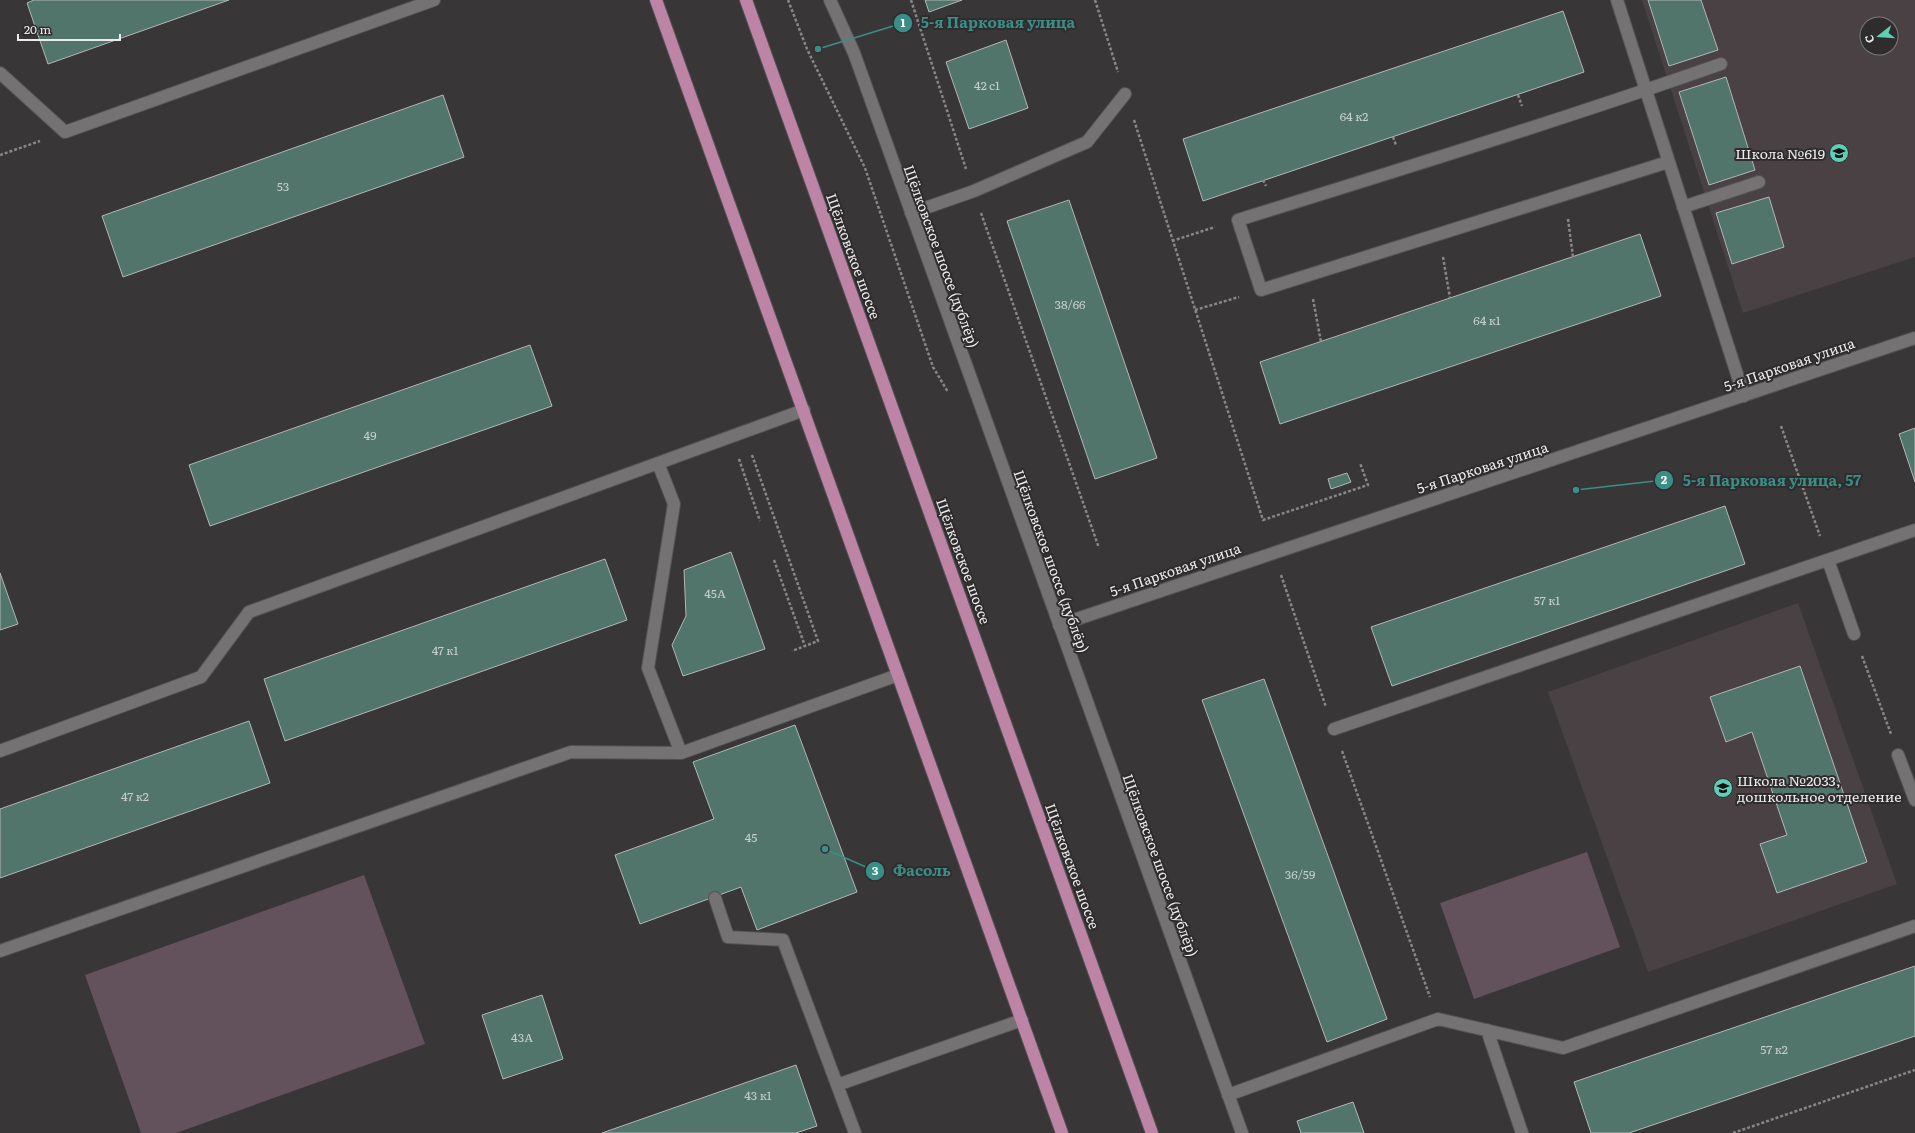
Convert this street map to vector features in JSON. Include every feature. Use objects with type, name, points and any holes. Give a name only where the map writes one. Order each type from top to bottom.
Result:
[{"type":"main road","points":[[656,0],[1062,1133]]},
{"type":"main road","name":"Щёлковское шоссе","points":[[746,0],[1152,1133]]},
{"type":"street","points":[[0,73],[65,132],[434,0]]},
{"type":"street","name":"Щёлковское шоссе (дублёр)","points":[[830,0],[854,53],[1242,1133]]},
{"type":"street","points":[[1617,0],[1744,396]]},
{"type":"street","points":[[1668,162],[1261,290],[1238,220],[1646,90],[1721,64]]},
{"type":"street","points":[[911,213],[974,191],[1087,142],[1125,94]]},
{"type":"street","points":[[1683,207],[1759,182]]},
{"type":"street","name":"5-я Парковая улица","points":[[1059,625],[1915,338]]},
{"type":"street","points":[[0,751],[201,677],[249,612],[804,410]]},
{"type":"street","points":[[658,463],[674,504],[648,668],[680,753]]},
{"type":"street","points":[[1334,729],[1915,530]]},
{"type":"street","points":[[1828,560],[1854,634]]},
{"type":"street","points":[[0,951],[571,752],[680,753],[898,675]]},
{"type":"street","points":[[1898,755],[1915,800]]},
{"type":"street","points":[[715,898],[728,937],[783,940],[855,1133]]},
{"type":"street","points":[[1228,1095],[1438,1019],[1563,1048],[1915,926]]},
{"type":"street","points":[[837,1085],[1022,1020]]},
{"type":"street","points":[[1487,1030],[1522,1133]]},
{"type":"path","points":[[788,0],[807,49],[865,168],[933,367],[952,398]]},
{"type":"path","points":[[911,0],[974,191],[1099,548]]},
{"type":"path","points":[[1095,0],[1263,520],[1368,485],[1360,463]]},
{"type":"path","points":[[0,155],[65,132]]},
{"type":"path","points":[[1564,195],[1573,256]]},
{"type":"path","points":[[1172,241],[1238,220]]},
{"type":"path","points":[[1439,234],[1450,298]]},
{"type":"path","points":[[1309,275],[1321,342]]},
{"type":"path","points":[[1195,310],[1222,302]]},
{"type":"path","points":[[1780,426],[1828,560]]},
{"type":"path","points":[[749,448],[818,641],[792,651]]},
{"type":"path","points":[[742,469],[760,521]]},
{"type":"path","points":[[1273,552],[1334,729],[1438,1019]]},
{"type":"path","points":[[774,560],[805,646]]},
{"type":"path","points":[[1854,634],[1898,755]]},
{"type":"path","points":[[1734,1133],[1915,1070]]},
{"type":"shaded area","name":"Школа №619","points":[[1642,0],[1915,0],[1915,257],[1743,313]]},
{"type":"shaded area","name":"Школа №2033, дошкольное отделение","points":[[1798,603],[1897,884],[1648,972],[1548,692]]},
{"type":"shaded area","points":[[1587,852],[1620,947],[1474,999],[1440,903]]},
{"type":"shaded area","points":[[364,875],[425,1044],[176,1133],[141,1133],[85,975]]},
{"type":"building","points":[[34,0],[229,0],[48,64],[27,3]]},
{"type":"building","points":[[925,0],[962,0],[929,12]]},
{"type":"building","points":[[1648,0],[1701,0],[1718,50],[1669,66]]},
{"type":"building","points":[[1563,11],[1584,72],[1203,201],[1183,139]]},
{"type":"building","points":[[1006,40],[1028,108],[969,129],[946,62]]},
{"type":"building","points":[[1726,77],[1755,170],[1709,185],[1679,92]]},
{"type":"building","points":[[443,95],[464,157],[123,277],[102,216]]},
{"type":"building","points":[[1769,197],[1784,247],[1732,264],[1716,213]]},
{"type":"building","points":[[1069,200],[1157,458],[1095,479],[1007,221]]},
{"type":"building","points":[[1640,234],[1661,296],[1280,424],[1260,362]]},
{"type":"building","points":[[530,345],[552,406],[210,526],[189,465]]},
{"type":"building","points":[[1915,428],[1915,482],[1899,434]]},
{"type":"building","points":[[1347,473],[1351,482],[1331,489],[1328,479]]},
{"type":"building","points":[[1725,506],[1745,564],[1392,686],[1371,627]]},
{"type":"building","points":[[731,552],[765,649],[683,676],[672,645],[686,616],[684,570]]},
{"type":"building","points":[[605,559],[627,620],[285,741],[264,679]]},
{"type":"building","points":[[0,573],[18,624],[0,630]]},
{"type":"building","points":[[1800,666],[1867,862],[1777,893],[1760,844],[1787,835],[1752,732],[1726,742],[1710,697]]},
{"type":"building","points":[[1264,679],[1387,1019],[1327,1042],[1202,700]]},
{"type":"building","points":[[249,721],[270,783],[0,878],[0,809]]},
{"type":"building","points":[[795,725],[857,892],[757,930],[741,887],[640,924],[615,855],[714,819],[693,762]]},
{"type":"building","points":[[1915,966],[1915,1036],[1629,1133],[1591,1133],[1574,1082]]},
{"type":"building","points":[[542,995],[563,1059],[503,1079],[482,1015]]},
{"type":"building","points":[[796,1065],[817,1126],[796,1133],[602,1133]]},
{"type":"building","points":[[1353,1102],[1364,1133],[1301,1133],[1297,1121]]},
{"type":"place","name":"5-я Парковая улица","points":[[818,49]]},
{"type":"place","name":"Школа №619","points":[[1839,153]]},
{"type":"place","name":"5-я Парковая улица, 57","points":[[1576,490]]},
{"type":"place","name":"Школа №2033, дошкольное отделение","points":[[1723,788]]},
{"type":"place","name":"Фасоль","points":[[825,849]]}]
